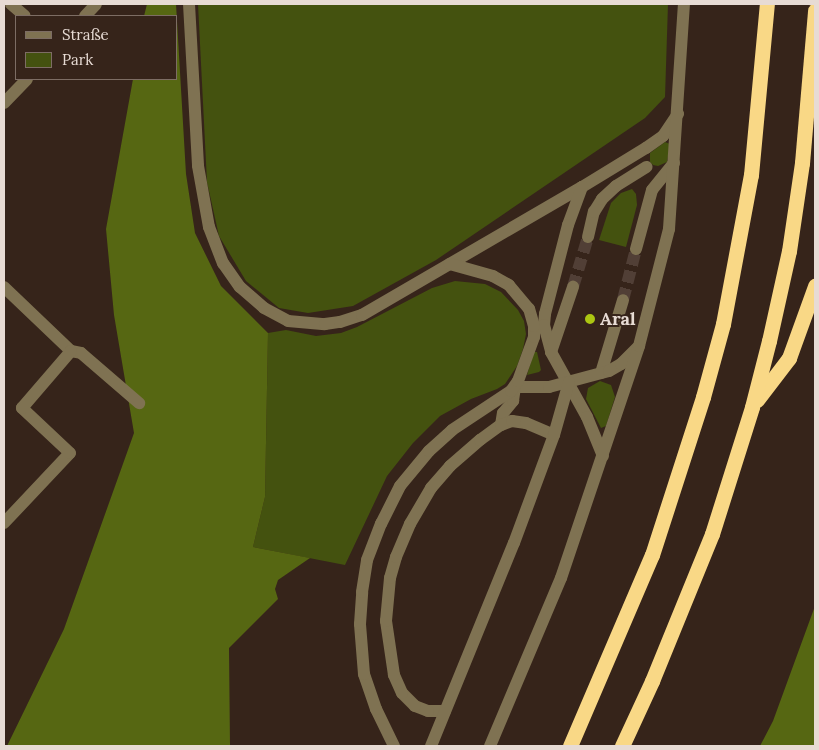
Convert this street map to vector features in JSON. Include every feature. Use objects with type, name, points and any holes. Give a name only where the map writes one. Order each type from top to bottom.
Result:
[{"type":"highway","points":[[570,746],[652,555],[698,415],[723,324],[751,175],[767,4]]},
{"type":"highway","points":[[622,746],[652,681],[708,543],[752,407],[770,341],[788,251],[802,163],[815,11]]},
{"type":"highway","points":[[752,407],[789,358],[815,286]]},
{"type":"street","points":[[11,4],[24,15]]},
{"type":"street","points":[[86,15],[96,4]]},
{"type":"street","points":[[189,4],[198,166],[209,227],[223,263],[231,276],[252,299],[288,320],[312,324],[340,322],[362,314],[646,148],[663,136],[678,114]]},
{"type":"street","points":[[490,746],[561,578],[639,346],[668,230],[678,114],[684,4]]},
{"type":"street","points":[[4,103],[26,80]]},
{"type":"street","points":[[646,148],[648,201]]},
{"type":"street","points":[[636,249],[648,201],[658,182],[674,163]]},
{"type":"street","points":[[588,237],[594,212],[602,199],[616,186],[646,167]]},
{"type":"street","points":[[501,425],[503,413],[513,402],[515,387],[534,338],[538,315],[570,217],[582,187]]},
{"type":"street","points":[[450,264],[502,280],[518,293],[538,315],[551,352],[569,382],[594,432],[603,456]]},
{"type":"street","points":[[4,287],[71,351],[80,353],[139,403]]},
{"type":"street","points":[[551,352],[573,287]]},
{"type":"street","points":[[601,373],[622,300]]},
{"type":"street","points":[[394,746],[376,709],[364,674],[361,641],[362,592],[367,560],[400,486],[429,451],[462,422],[505,396],[515,387],[538,388],[601,373],[621,364],[639,346]]},
{"type":"street","points":[[4,523],[70,453],[22,408],[71,351]]},
{"type":"street","points":[[431,746],[514,543],[554,435],[569,382]]},
{"type":"street","points":[[446,711],[419,708],[406,698],[398,688],[390,656],[386,621],[390,578],[396,557],[410,524],[432,488],[460,456],[501,425],[520,421],[554,435]]},
{"type":"green space","points":[[147,4],[176,4],[177,15],[144,15]]},
{"type":"green space","points":[[198,4],[668,4],[665,97],[645,118],[436,260],[353,306],[308,313],[279,308],[246,281],[219,236],[207,182]]},
{"type":"green space","points":[[178,38],[186,174],[195,233],[221,286],[268,333],[265,497],[253,547],[310,558],[278,580],[275,589],[278,599],[229,648],[230,746],[7,746],[64,629],[134,433],[114,315],[106,229],[133,80],[178,80]]},
{"type":"green space","points":[[665,142],[670,144],[667,162],[658,166],[653,165],[650,162],[650,153]]},
{"type":"green space","points":[[632,189],[636,194],[637,205],[626,247],[599,240],[611,203],[621,193]]},
{"type":"green space","points":[[455,281],[485,284],[501,292],[518,310],[524,321],[526,334],[523,349],[517,366],[505,384],[471,399],[440,416],[413,443],[387,476],[345,565],[253,547],[265,497],[268,333],[286,330],[316,336],[341,333],[357,327],[432,288]]},
{"type":"green space","points":[[534,352],[537,352],[541,370],[527,375]]},
{"type":"green space","points":[[600,381],[611,385],[615,397],[606,426],[601,428],[586,399],[588,388]]},
{"type":"green space","points":[[815,606],[815,746],[760,746],[773,721]]},
{"type":"tunnel","points":[[573,287],[588,237]]},
{"type":"tunnel","points":[[623,300],[636,249]]},
{"type":"place","name":"Aral","points":[[590,319]]}]
